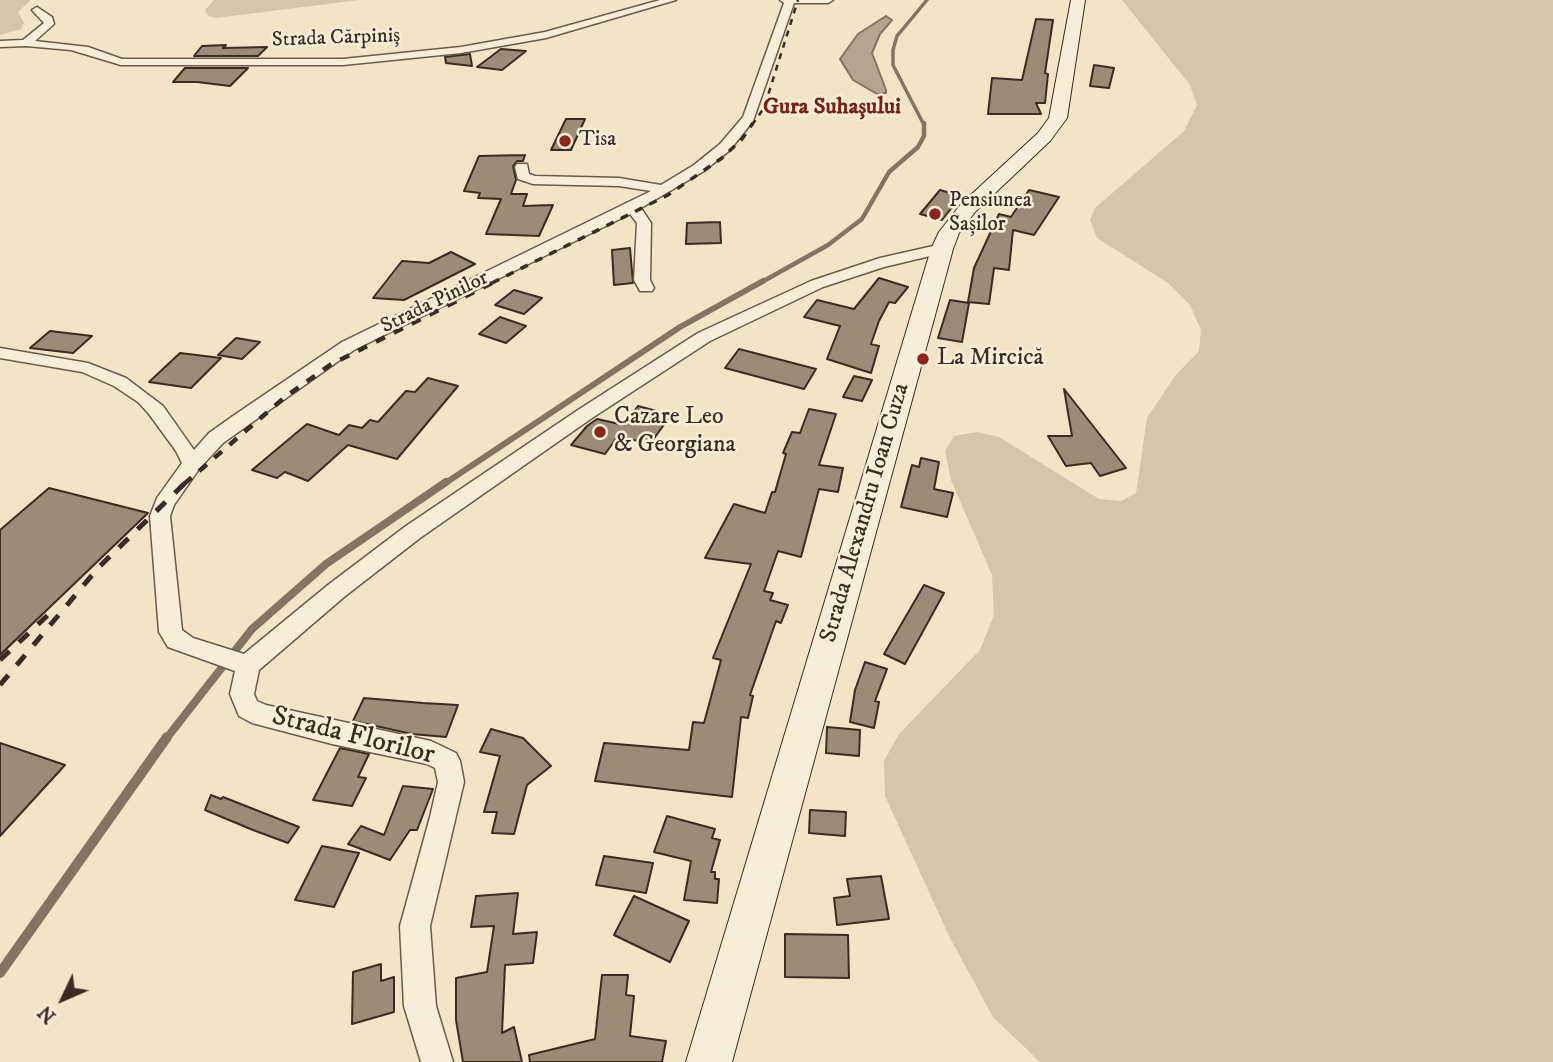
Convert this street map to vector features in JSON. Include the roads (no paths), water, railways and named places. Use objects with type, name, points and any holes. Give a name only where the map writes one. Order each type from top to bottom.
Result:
[{"type":"main road","name":"Strada Alexandru Ioan Cuza","points":[[709,1062],[942,249],[949,232],[968,208],[1044,137],[1058,118],[1078,0]]},
{"type":"street","name":"Strada Cărpiniș","points":[[0,44],[26,43],[88,50],[121,62],[343,62],[461,50],[547,34],[671,0]]},
{"type":"street","points":[[785,0],[828,0]]},
{"type":"street","name":"Strada Pinilor","points":[[248,665],[187,645],[176,640],[171,632],[160,516],[164,503],[192,464],[216,438],[240,419],[348,346],[632,207],[664,190],[725,147],[750,118],[790,0]]},
{"type":"street","points":[[26,43],[48,24],[48,19],[37,10]]},
{"type":"street","points":[[523,167],[523,176],[533,180],[619,182],[664,190]]},
{"type":"street","points":[[632,207],[644,223],[642,281],[646,288]]},
{"type":"street","points":[[248,665],[336,591],[414,532],[584,414],[684,349],[733,322],[817,284],[880,263],[942,249]]},
{"type":"street","points":[[0,354],[62,362],[120,382],[145,398],[184,449],[192,464]]},
{"type":"street","name":"Strada Florilor","points":[[248,665],[242,694],[248,708],[261,715],[431,753],[447,761],[451,782],[415,926],[420,1006],[437,1062]]},
{"type":"waterway","points":[[924,125],[893,65],[893,50],[897,36],[927,0]]},
{"type":"waterway","points":[[760,283],[828,245],[862,219],[889,172],[918,147],[924,136],[924,125]]},
{"type":"waterway","points":[[444,484],[680,327],[763,281]]},
{"type":"waterway","points":[[166,739],[252,629],[326,564],[446,482]]},
{"type":"waterway","points":[[0,973],[167,737]]},
{"type":"railway","points":[[752,125],[764,108],[798,0]]},
{"type":"railway","points":[[496,281],[668,195],[722,158],[742,139],[753,123]]},
{"type":"railway","points":[[184,484],[285,397],[330,365],[496,281]]},
{"type":"railway","points":[[492,283],[496,281]]},
{"type":"railway","points":[[0,685],[98,568],[186,482]]},
{"type":"railway","points":[[0,660],[48,615]]},
{"type":"place","name":"Tisa","points":[[565,141]]},
{"type":"place","name":"Pensiunea Sașilor","points":[[935,214]]},
{"type":"place","name":"La Mircică","points":[[923,359]]},
{"type":"place","name":"Cazare Leo & Georgiana","points":[[600,432]]},
{"type":"district","name":"Gura Suhașului","points":[[832,108]]}]
